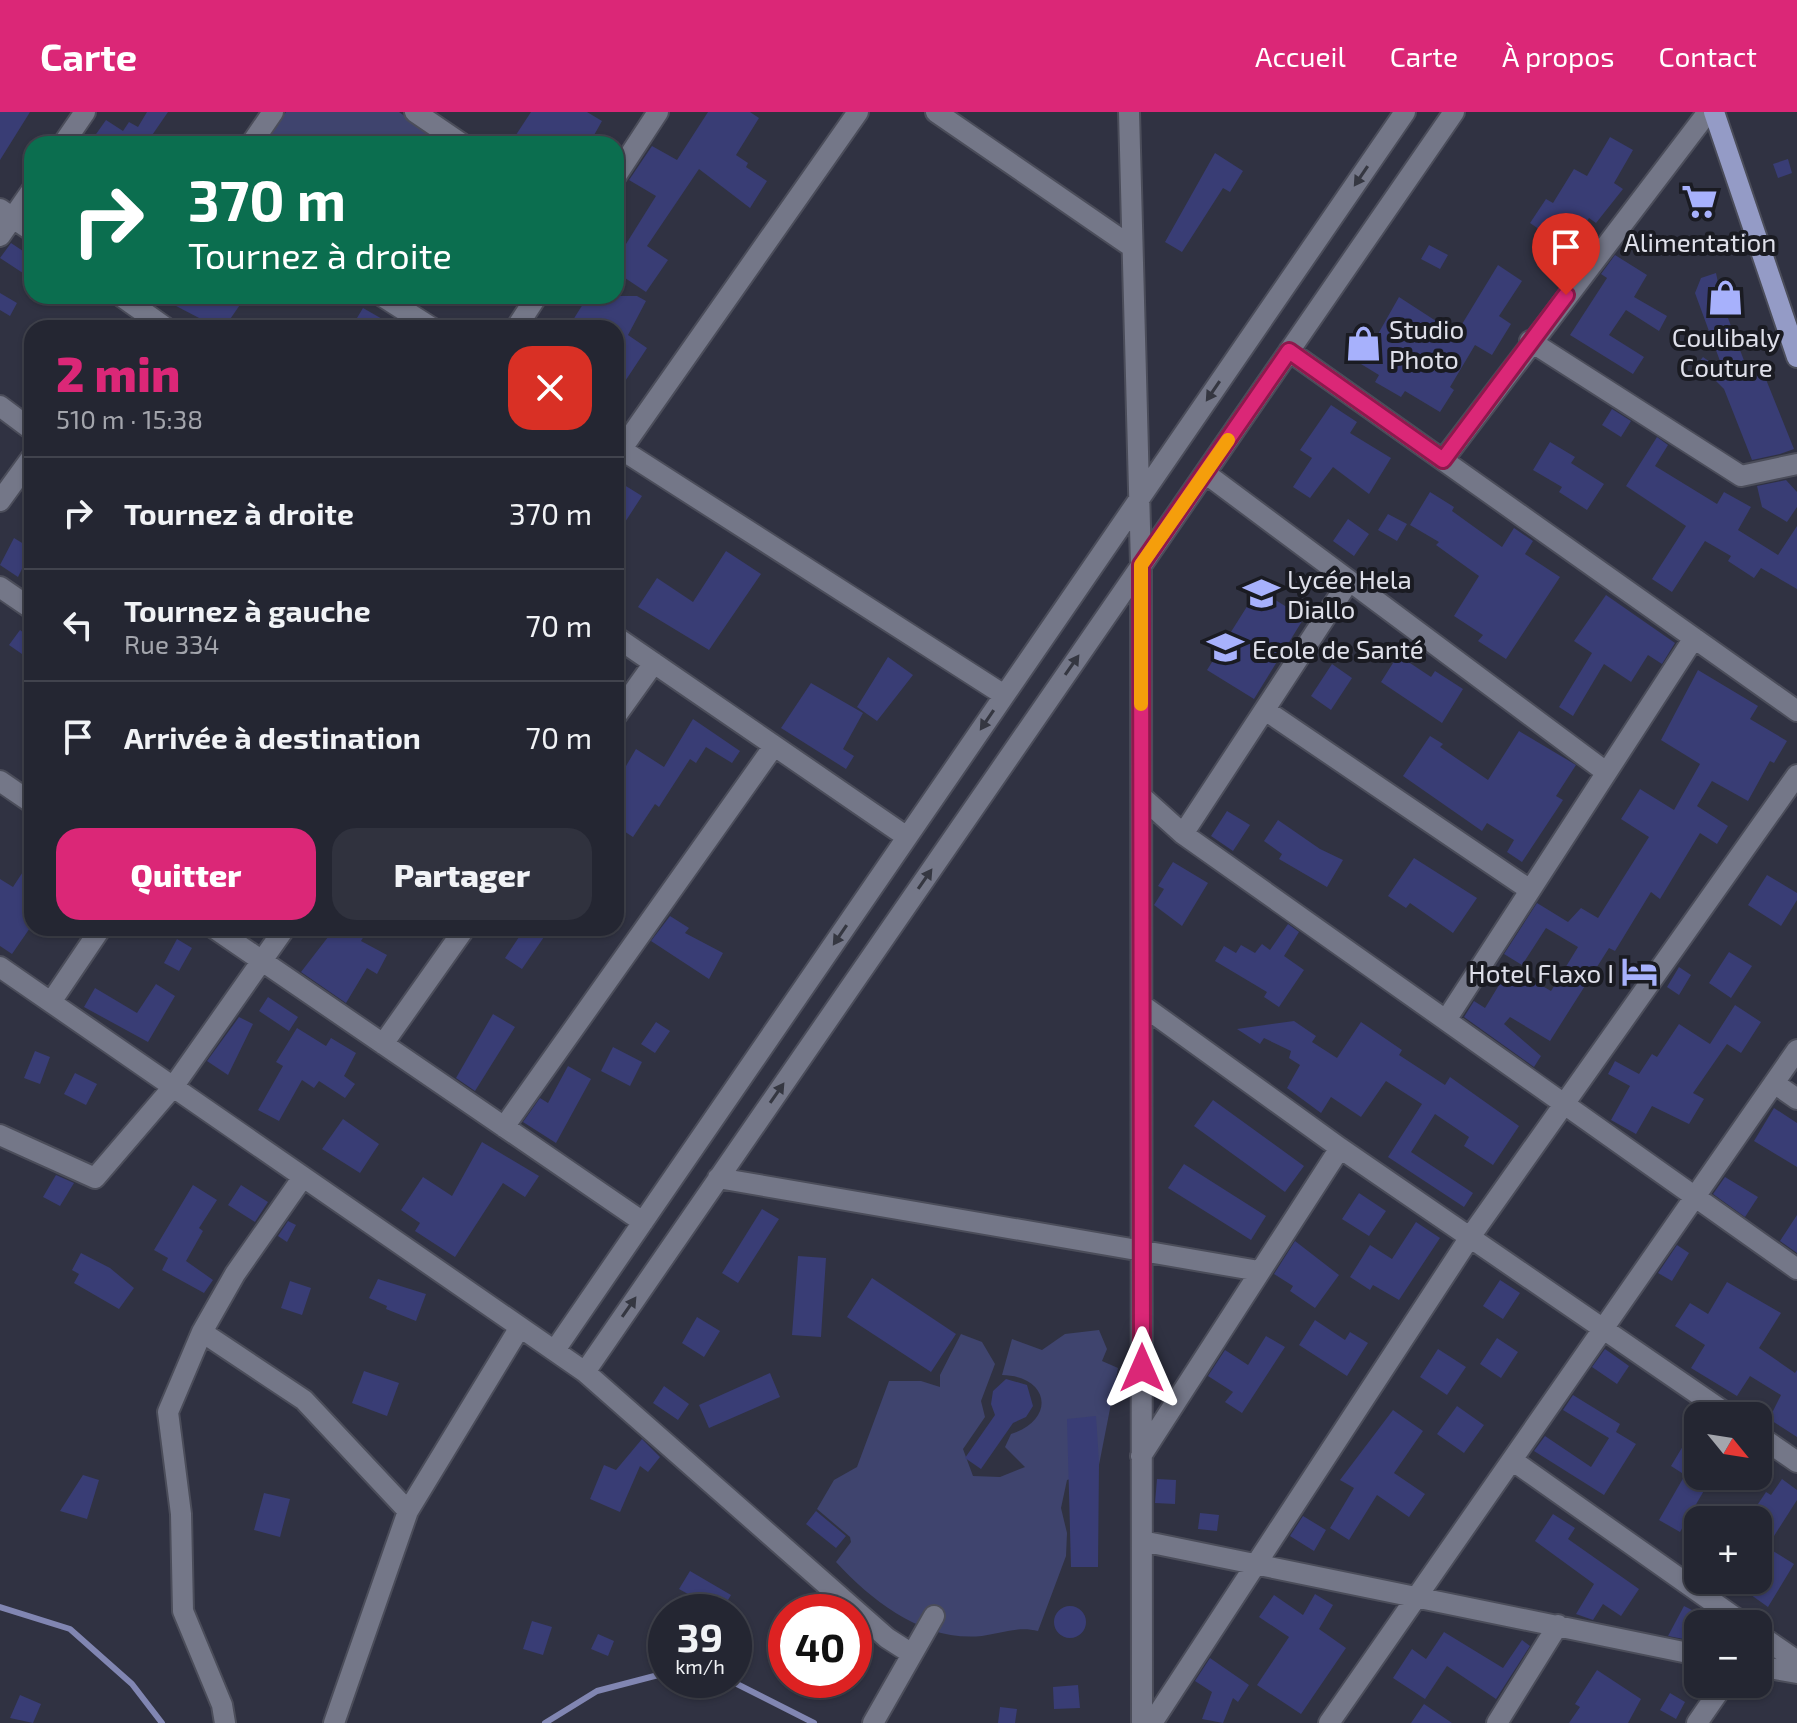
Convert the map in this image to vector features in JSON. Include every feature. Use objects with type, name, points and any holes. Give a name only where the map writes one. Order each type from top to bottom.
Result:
[{"type":"main road","points":[[1714,112],[1796,348]]},
{"type":"street","points":[[68,136],[85,112]]},
{"type":"street","points":[[256,136],[273,112]]},
{"type":"street","points":[[415,112],[450,136]]},
{"type":"street","points":[[624,164],[658,112]]},
{"type":"street","points":[[624,443],[858,112]]},
{"type":"street","points":[[936,112],[1132,247]]},
{"type":"street","points":[[1129,112],[1141,565],[1141,1456],[1146,1722]]},
{"type":"street","points":[[1129,134],[1145,112]]},
{"type":"street","points":[[555,1350],[1405,112]]},
{"type":"street","points":[[585,1372],[1454,112]]},
{"type":"street","points":[[1443,460],[1530,341],[1708,112]]},
{"type":"street","points":[[0,236],[6,213],[24,197]]},
{"type":"street","points":[[6,213],[24,225]]},
{"type":"street","points":[[139,304],[157,320]]},
{"type":"street","points":[[394,304],[420,320]]},
{"type":"street","points":[[1530,341],[1741,476],[1797,464]]},
{"type":"street","points":[[1289,351],[1797,711]]},
{"type":"street","points":[[0,406],[24,424]]},
{"type":"street","points":[[624,455],[1004,695]]},
{"type":"street","points":[[0,501],[24,468]]},
{"type":"street","points":[[1205,473],[1606,772]]},
{"type":"street","points":[[1183,834],[1349,581]]},
{"type":"street","points":[[0,587],[24,604]]},
{"type":"street","points":[[1446,1020],[1694,638]]},
{"type":"street","points":[[624,642],[907,837]]},
{"type":"street","points":[[624,705],[654,663]]},
{"type":"street","points":[[1265,710],[1530,890]]},
{"type":"street","points":[[504,1127],[774,746]]},
{"type":"street","points":[[1146,1722],[1257,1566],[1470,1237],[1797,775]]},
{"type":"street","points":[[0,781],[24,798]]},
{"type":"street","points":[[1142,797],[1183,834],[1797,1269]]},
{"type":"street","points":[[51,1002],[96,936]]},
{"type":"street","points":[[226,936],[643,1222]]},
{"type":"street","points":[[0,1135],[95,1178],[173,1087],[279,936]]},
{"type":"street","points":[[383,1044],[459,936]]},
{"type":"street","points":[[0,967],[585,1372],[887,1638],[912,1654]]},
{"type":"street","points":[[1142,1005],[1340,1148],[1710,1402]]},
{"type":"street","points":[[1329,1723],[1797,1050]]},
{"type":"street","points":[[1774,1083],[1797,1099]]},
{"type":"street","points":[[1141,1456],[1340,1148]]},
{"type":"street","points":[[225,1723],[222,1705],[183,1611],[181,1514],[168,1412],[202,1332],[235,1274],[303,1177]]},
{"type":"street","points":[[718,1178],[1259,1271]]},
{"type":"street","points":[[334,1723],[408,1511],[520,1327]]},
{"type":"street","points":[[202,1332],[304,1400],[408,1511]]},
{"type":"street","points":[[1772,1445],[1797,1462]]},
{"type":"street","points":[[1512,1460],[1724,1610]]},
{"type":"street","points":[[1142,1541],[1684,1652]]},
{"type":"street","points":[[873,1723],[934,1616]]},
{"type":"street","points":[[1497,1723],[1558,1625]]},
{"type":"street","points":[[1772,1644],[1797,1661]]},
{"type":"street","points":[[1772,1669],[1797,1673]]},
{"type":"street","points":[[1697,1723],[1714,1698]]},
{"type":"shaded area","points":[[286,112],[399,112],[433,136],[269,136]]},
{"type":"shaded area","points":[[1099,1330],[1107,1349],[1102,1361],[1118,1368],[1098,1470],[1067,1480],[1061,1508],[1067,1533],[1066,1556],[1038,1631],[1017,1630],[982,1636],[940,1633],[920,1626],[883,1605],[836,1562],[851,1542],[850,1537],[817,1509],[834,1480],[857,1467],[889,1381],[921,1381],[940,1387],[940,1375],[961,1334],[982,1342],[995,1364],[981,1401],[985,1417],[963,1449],[973,1476],[1000,1477],[1025,1467],[1005,1447],[1011,1434],[1026,1427],[1041,1409],[1038,1390],[1030,1383],[1018,1377],[1002,1375],[1012,1339],[1042,1350],[1065,1334]]},
{"type":"building","points":[[0,112],[30,112],[0,160]]},
{"type":"building","points":[[147,112],[168,112],[152,136],[95,136],[106,120],[123,131],[129,122],[138,127]]},
{"type":"building","points":[[531,112],[587,112],[602,121],[594,136],[515,136]]},
{"type":"building","points":[[708,112],[750,112],[759,118],[736,155],[748,163],[746,167],[767,181],[750,208],[699,169],[647,246],[668,260],[646,292],[624,277],[624,243],[626,244],[656,196],[629,180],[652,146],[677,160]]},
{"type":"building","points":[[1610,137],[1633,150],[1614,183],[1623,189],[1596,223],[1589,218],[1571,246],[1545,228],[1543,232],[1530,223],[1546,199],[1553,203],[1574,169],[1587,176]]},
{"type":"building","points":[[1215,153],[1243,171],[1230,192],[1223,188],[1182,252],[1165,242]]},
{"type":"building","points":[[1788,159],[1792,173],[1778,178],[1773,164]]},
{"type":"building","points":[[11,243],[24,252],[24,274],[0,258]]},
{"type":"building","points":[[1429,245],[1448,255],[1440,269],[1421,259]]},
{"type":"building","points":[[1615,255],[1647,275],[1634,297],[1667,316],[1659,331],[1626,310],[1609,335],[1644,357],[1633,374],[1570,335],[1607,278],[1601,274]]},
{"type":"building","points":[[1498,265],[1522,281],[1499,316],[1511,324],[1492,355],[1475,345],[1450,387],[1454,390],[1440,412],[1405,391],[1401,397],[1375,382],[1379,375],[1361,364],[1399,297],[1456,334]]},
{"type":"building","points":[[1716,273],[1722,302],[1746,366],[1759,362],[1794,449],[1752,460],[1724,389],[1698,363],[1703,357],[1724,372],[1695,293],[1701,278]]},
{"type":"building","points":[[0,293],[17,303],[10,316],[0,310]]},
{"type":"building","points":[[624,296],[637,296],[646,301],[628,335],[647,348],[624,383],[624,320],[573,320],[583,304],[624,304]]},
{"type":"building","points":[[172,304],[240,304],[230,320],[201,319]]},
{"type":"building","points":[[363,308],[384,320],[356,320]]},
{"type":"building","points":[[1331,405],[1357,422],[1350,433],[1391,458],[1369,494],[1333,467],[1310,498],[1293,487],[1312,458],[1300,450]]},
{"type":"building","points":[[1612,409],[1631,421],[1621,437],[1602,425]]},
{"type":"building","points":[[1657,437],[1668,445],[1655,466],[1717,504],[1724,492],[1751,507],[1738,530],[1778,555],[1797,526],[1797,589],[1761,568],[1754,578],[1728,561],[1731,556],[1705,541],[1672,592],[1652,579],[1686,526],[1626,486]]},
{"type":"building","points":[[1550,442],[1575,457],[1571,463],[1604,484],[1587,510],[1559,492],[1562,487],[1533,470]]},
{"type":"building","points":[[1786,480],[1797,492],[1797,507],[1787,522],[1762,507],[1757,486]]},
{"type":"building","points":[[624,485],[642,496],[624,524]]},
{"type":"building","points":[[1430,492],[1454,507],[1452,511],[1502,547],[1514,528],[1533,541],[1525,554],[1560,577],[1506,659],[1478,641],[1483,635],[1454,616],[1479,576],[1436,545],[1439,542],[1410,525]]},
{"type":"building","points":[[1388,514],[1407,524],[1397,541],[1378,530]]},
{"type":"building","points":[[1348,519],[1369,534],[1354,556],[1333,541]]},
{"type":"building","points":[[14,538],[24,544],[24,565],[18,577],[0,565]]},
{"type":"building","points":[[726,551],[761,574],[709,650],[638,607],[657,578],[693,602]]},
{"type":"building","points":[[1258,589],[1304,618],[1254,699],[1207,670]]},
{"type":"building","points":[[1606,595],[1675,643],[1662,664],[1648,655],[1631,682],[1604,664],[1573,716],[1559,707],[1592,653],[1574,641]]},
{"type":"building","points":[[20,630],[24,633],[24,655],[9,645]]},
{"type":"building","points":[[1398,655],[1431,677],[1435,671],[1463,689],[1442,723],[1381,682]]},
{"type":"building","points":[[888,657],[913,675],[877,721],[857,707]]},
{"type":"building","points":[[1332,664],[1352,678],[1331,710],[1311,696]]},
{"type":"building","points":[[1698,670],[1758,706],[1750,719],[1787,741],[1774,763],[1770,761],[1748,801],[1712,781],[1697,806],[1728,826],[1717,844],[1700,833],[1660,899],[1651,892],[1615,951],[1609,948],[1550,1041],[1510,1017],[1504,1024],[1541,1056],[1534,1067],[1464,1017],[1474,1001],[1485,1008],[1510,967],[1551,991],[1578,947],[1546,928],[1522,965],[1504,954],[1537,903],[1568,922],[1581,908],[1598,918],[1649,837],[1621,819],[1640,789],[1674,810],[1700,764],[1661,740]]},
{"type":"building","points":[[811,683],[863,713],[843,749],[854,756],[846,769],[781,728]]},
{"type":"building","points":[[693,719],[740,751],[732,763],[706,747],[696,763],[690,759],[659,807],[655,804],[633,837],[624,831],[624,769],[636,749],[664,767]]},
{"type":"building","points":[[1519,731],[1576,765],[1556,796],[1563,800],[1522,862],[1507,852],[1514,840],[1487,823],[1482,831],[1403,776],[1430,736],[1443,744],[1440,747],[1488,780]]},
{"type":"building","points":[[1227,811],[1250,825],[1233,851],[1211,836]]},
{"type":"building","points":[[1278,820],[1320,849],[1343,860],[1327,887],[1279,859],[1282,854],[1264,841]]},
{"type":"building","points":[[1414,858],[1477,898],[1453,933],[1410,903],[1406,908],[1388,896]]},
{"type":"building","points":[[1173,862],[1208,883],[1182,926],[1154,905],[1164,889],[1158,886]]},
{"type":"building","points":[[24,870],[24,936],[12,954],[0,946],[0,879],[13,887]]},
{"type":"building","points":[[1767,875],[1797,893],[1797,900],[1781,926],[1748,905]]},
{"type":"building","points":[[670,916],[689,928],[685,933],[723,953],[709,979],[651,941]]},
{"type":"building","points":[[1288,924],[1299,932],[1284,956],[1304,970],[1279,1007],[1264,997],[1267,992],[1215,961],[1224,946],[1236,953],[1241,945],[1255,953],[1262,944],[1270,950]]},
{"type":"building","points":[[329,936],[364,936],[361,941],[387,955],[377,974],[367,968],[346,1003],[301,972]]},
{"type":"building","points":[[520,936],[544,937],[522,969],[505,958]]},
{"type":"building","points":[[177,939],[192,948],[179,971],[164,963]]},
{"type":"building","points":[[1729,952],[1752,966],[1731,998],[1709,983]]},
{"type":"building","points":[[1679,967],[1691,975],[1679,995],[1667,987]]},
{"type":"building","points":[[156,984],[175,996],[148,1042],[84,1007],[95,988],[137,1013]]},
{"type":"building","points":[[268,997],[298,1017],[289,1031],[259,1011]]},
{"type":"building","points":[[1735,1005],[1761,1022],[1741,1053],[1727,1044],[1693,1093],[1704,1099],[1689,1124],[1652,1106],[1636,1134],[1611,1120],[1630,1086],[1608,1074],[1615,1061],[1639,1074],[1652,1054],[1657,1057],[1679,1024],[1710,1044]]},
{"type":"building","points":[[493,1014],[515,1027],[475,1091],[456,1078]]},
{"type":"building","points":[[239,1017],[253,1024],[228,1075],[207,1061]]},
{"type":"building","points":[[1294,1021],[1316,1036],[1312,1042],[1337,1058],[1361,1022],[1402,1050],[1399,1055],[1445,1085],[1450,1077],[1519,1126],[1493,1165],[1464,1146],[1469,1137],[1435,1114],[1411,1152],[1473,1193],[1464,1207],[1388,1157],[1422,1104],[1386,1081],[1361,1117],[1331,1097],[1321,1113],[1287,1088],[1300,1065],[1289,1058],[1291,1051],[1264,1038],[1260,1044],[1237,1029]]},
{"type":"building","points":[[656,1022],[670,1031],[655,1053],[641,1044]]},
{"type":"building","points":[[297,1028],[326,1046],[331,1038],[356,1053],[344,1076],[355,1084],[345,1098],[319,1081],[314,1088],[302,1080],[279,1121],[258,1110],[283,1066],[276,1062]]},
{"type":"building","points":[[613,1047],[642,1062],[630,1086],[601,1071]]},
{"type":"building","points":[[35,1051],[50,1057],[40,1084],[24,1078]]},
{"type":"building","points":[[568,1066],[591,1079],[556,1143],[523,1122],[540,1098],[548,1103]]},
{"type":"building","points":[[75,1073],[97,1084],[86,1105],[64,1094]]},
{"type":"building","points":[[1213,1100],[1304,1166],[1285,1192],[1194,1126]]},
{"type":"building","points":[[1774,1108],[1797,1123],[1797,1167],[1754,1141]]},
{"type":"building","points":[[343,1119],[379,1144],[360,1173],[322,1149]]},
{"type":"building","points":[[482,1142],[539,1176],[525,1197],[503,1183],[455,1257],[415,1231],[420,1223],[401,1210],[423,1177],[452,1196]]},
{"type":"building","points":[[1184,1164],[1266,1216],[1251,1240],[1168,1188]]},
{"type":"building","points":[[56,1175],[74,1183],[60,1206],[43,1197]]},
{"type":"building","points":[[1725,1177],[1758,1197],[1745,1217],[1713,1194]]},
{"type":"building","points":[[193,1185],[217,1200],[199,1228],[203,1231],[186,1261],[213,1280],[204,1293],[162,1270],[168,1258],[154,1250]]},
{"type":"building","points":[[241,1185],[268,1202],[255,1222],[228,1205]]},
{"type":"building","points":[[1359,1193],[1386,1211],[1369,1236],[1342,1219]]},
{"type":"building","points":[[762,1209],[779,1219],[738,1283],[722,1273]]},
{"type":"building","points":[[1797,1215],[1797,1253],[1780,1241]]},
{"type":"building","points":[[288,1221],[296,1225],[287,1242],[278,1236]]},
{"type":"building","points":[[1416,1222],[1440,1238],[1399,1300],[1373,1285],[1370,1290],[1350,1277],[1370,1245],[1392,1259]]},
{"type":"building","points":[[1295,1241],[1339,1275],[1315,1308],[1290,1291],[1293,1286],[1274,1274]]},
{"type":"building","points":[[1677,1245],[1689,1253],[1672,1281],[1658,1273]]},
{"type":"building","points":[[81,1253],[110,1268],[134,1288],[119,1309],[74,1283],[79,1274],[72,1270]]},
{"type":"building","points":[[798,1256],[826,1258],[821,1337],[792,1335]]},
{"type":"building","points":[[872,1278],[956,1334],[931,1372],[847,1317]]},
{"type":"building","points":[[378,1279],[426,1294],[416,1321],[386,1309],[387,1306],[369,1298]]},
{"type":"building","points":[[1500,1280],[1520,1293],[1503,1319],[1483,1306]]},
{"type":"building","points":[[290,1281],[311,1288],[302,1315],[281,1308]]},
{"type":"building","points":[[1727,1282],[1781,1313],[1759,1348],[1795,1373],[1797,1370],[1797,1437],[1772,1421],[1772,1413],[1781,1395],[1750,1376],[1737,1396],[1691,1368],[1705,1345],[1675,1326],[1690,1303],[1708,1314]]},
{"type":"building","points":[[697,1317],[720,1331],[704,1357],[682,1343]]},
{"type":"building","points":[[1315,1320],[1345,1340],[1350,1332],[1368,1343],[1347,1376],[1299,1345]]},
{"type":"building","points":[[1266,1336],[1285,1347],[1242,1413],[1225,1402],[1233,1392],[1208,1376],[1225,1350],[1248,1365]]},
{"type":"building","points":[[1497,1338],[1518,1352],[1501,1378],[1480,1364]]},
{"type":"building","points":[[1438,1349],[1466,1367],[1447,1395],[1420,1377]]},
{"type":"building","points":[[1605,1349],[1629,1366],[1617,1384],[1592,1367]]},
{"type":"building","points":[[364,1371],[399,1383],[387,1416],[352,1403]]},
{"type":"building","points":[[770,1373],[780,1397],[709,1428],[699,1405]]},
{"type":"building","points":[[1006,1379],[1027,1385],[1033,1406],[1026,1417],[1013,1423],[981,1469],[965,1458],[995,1415],[991,1404],[993,1391]]},
{"type":"building","points":[[664,1386],[689,1404],[678,1420],[653,1403]]},
{"type":"building","points":[[1573,1395],[1620,1424],[1616,1432],[1636,1444],[1604,1495],[1534,1451],[1545,1436],[1591,1467],[1609,1438],[1563,1410]]},
{"type":"building","points":[[1457,1406],[1484,1425],[1464,1453],[1437,1434]]},
{"type":"building","points":[[1393,1410],[1423,1431],[1394,1473],[1425,1494],[1409,1517],[1377,1495],[1349,1540],[1330,1528],[1354,1488],[1340,1480]]},
{"type":"building","points":[[1096,1416],[1098,1567],[1071,1567],[1067,1419]]},
{"type":"building","points":[[642,1439],[660,1457],[648,1472],[640,1466],[620,1512],[590,1499],[604,1465],[616,1470]]},
{"type":"building","points":[[1684,1444],[1684,1474],[1671,1466]]},
{"type":"building","points":[[83,1475],[99,1480],[87,1519],[60,1511]]},
{"type":"building","points":[[1684,1477],[1684,1490],[1704,1490],[1695,1506],[1684,1506],[1684,1525],[1680,1532],[1659,1520]]},
{"type":"building","points":[[1157,1479],[1176,1480],[1175,1504],[1155,1503]]},
{"type":"building","points":[[1782,1479],[1797,1490],[1797,1500],[1774,1536],[1772,1506],[1757,1506],[1766,1492],[1771,1495]]},
{"type":"building","points":[[264,1493],[290,1499],[280,1537],[254,1530]]},
{"type":"building","points":[[816,1511],[846,1536],[836,1548],[806,1524]]},
{"type":"building","points":[[1200,1513],[1219,1515],[1217,1531],[1198,1529]]},
{"type":"building","points":[[1553,1514],[1575,1528],[1568,1539],[1639,1589],[1621,1616],[1603,1604],[1593,1620],[1576,1614],[1594,1584],[1535,1541]]},
{"type":"building","points":[[1303,1516],[1326,1530],[1314,1551],[1290,1536]]},
{"type":"building","points":[[1772,1553],[1794,1564],[1768,1607],[1750,1594],[1772,1594]]},
{"type":"building","points":[[690,1571],[729,1594],[688,1594],[679,1589]]},
{"type":"building","points":[[1315,1594],[1333,1605],[1319,1629],[1346,1648],[1301,1714],[1257,1685],[1289,1637],[1259,1617],[1274,1595],[1303,1615]]},
{"type":"building","points":[[1070,1606],[1082,1610],[1086,1622],[1082,1634],[1070,1638],[1058,1634],[1054,1622],[1058,1610]]},
{"type":"building","points":[[1684,1606],[1692,1610],[1684,1610],[1684,1639],[1668,1636]]},
{"type":"building","points":[[532,1621],[552,1627],[543,1655],[523,1649]]},
{"type":"building","points":[[1444,1632],[1503,1668],[1522,1640],[1530,1646],[1496,1699],[1447,1666],[1425,1699],[1393,1678],[1412,1649],[1426,1659]]},
{"type":"building","points":[[598,1634],[614,1641],[608,1656],[591,1649]]},
{"type":"building","points":[[1210,1658],[1249,1685],[1238,1702],[1233,1698],[1223,1723],[1202,1719],[1212,1692],[1195,1681]]},
{"type":"building","points":[[1597,1670],[1641,1699],[1628,1723],[1569,1723],[1580,1707],[1575,1704]]},
{"type":"building","points":[[1078,1685],[1080,1708],[1054,1709],[1053,1687]]},
{"type":"building","points":[[1670,1693],[1685,1702],[1676,1719],[1660,1710]]},
{"type":"building","points":[[20,1695],[41,1704],[33,1723],[10,1718]]},
{"type":"building","points":[[1424,1704],[1452,1723],[1411,1723]]},
{"type":"building","points":[[1000,1707],[1017,1709],[1015,1723],[998,1723]]},
{"type":"waterway","points":[[0,1607],[70,1629],[132,1684],[162,1723]]},
{"type":"waterway","points":[[545,1723],[597,1691],[648,1678]]},
{"type":"waterway","points":[[752,1692],[814,1723]]},
{"type":"slow traffic","points":[[1141,704],[1141,565],[1228,440]]},
{"type":"place","name":"Alimentation","points":[[1700,202]]},
{"type":"place","name":"Coulibaly Couture","points":[[1726,297]]},
{"type":"place","name":"Studio Photo","points":[[1363,343]]},
{"type":"place","name":"Lycée Hela Diallo","points":[[1261,593]]},
{"type":"place","name":"Ecole de Santé","points":[[1226,648]]},
{"type":"place","name":"Hotel Flaxo I","points":[[1640,972]]},
{"type":"route","points":[[1142,1368],[1141,565],[1289,351],[1443,460],[1566,295]]}]
